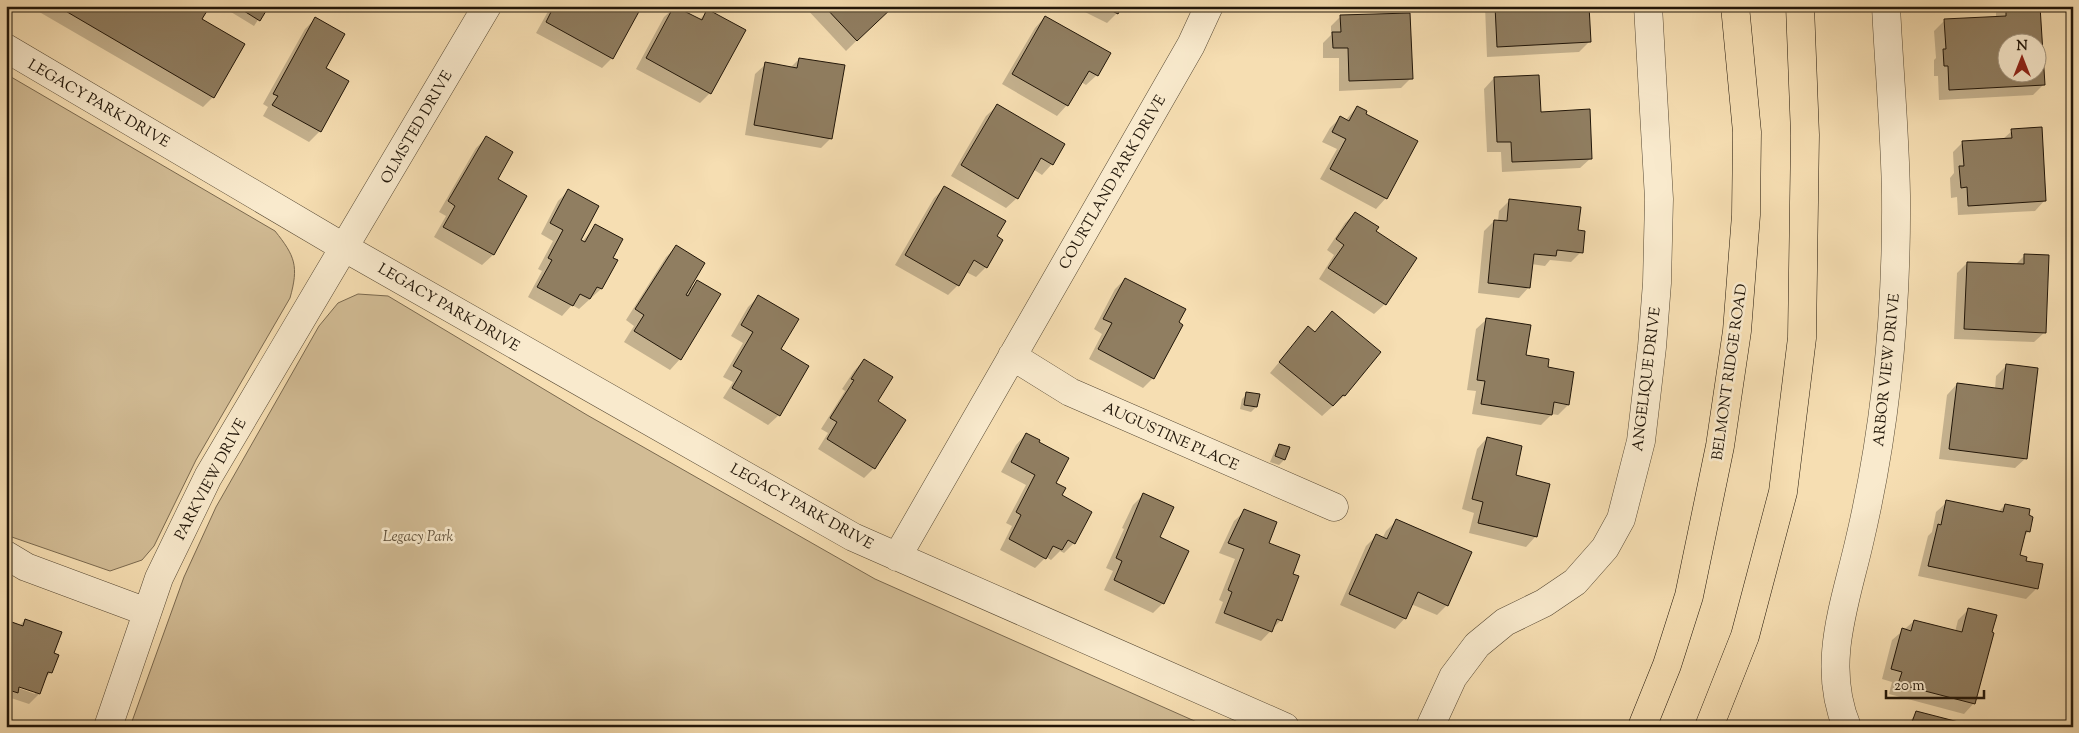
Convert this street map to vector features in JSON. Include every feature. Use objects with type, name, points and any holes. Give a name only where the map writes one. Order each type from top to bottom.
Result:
[{"type":"main road","name":"BELMONT RIDGE ROAD","points":[[1642,727],[1667,665],[1690,588],[1720,446],[1737,330],[1746,215],[1747,132],[1735,6]]},
{"type":"main road","points":[[1708,727],[1745,636],[1783,492],[1787,463],[1802,338],[1805,135],[1800,6]]},
{"type":"street","name":"OLMSTED DRIVE","points":[[346,248],[487,6]]},
{"type":"street","name":"COURTLAND PARK DRIVE","points":[[1009,362],[1191,44],[1209,6]]},
{"type":"street","name":"ANGELIQUE DRIVE","points":[[1430,727],[1453,676],[1477,645],[1505,622],[1544,603],[1575,582],[1605,548],[1621,519],[1641,441],[1657,284],[1659,199],[1648,6]]},
{"type":"street","name":"ARBOR VIEW DRIVE","points":[[1847,727],[1841,713],[1835,681],[1835,645],[1870,496],[1886,396],[1894,295],[1896,194],[1886,6]]},
{"type":"street","name":"LEGACY PARK DRIVE","points":[[6,48],[346,248],[853,536],[1285,727]]},
{"type":"street","name":"PARKVIEW DRIVE","points":[[108,727],[159,578],[208,477],[297,325],[346,248]]},
{"type":"street","name":"AUGUSTINE PLACE","points":[[1009,362],[1070,392],[1334,507]]},
{"type":"street","points":[[897,557],[1009,362]]},
{"type":"street","points":[[6,555],[26,567],[147,612]]},
{"type":"green space","points":[[6,74],[275,231],[287,248],[293,262],[294,278],[290,298],[196,460],[154,546],[142,560],[110,571],[6,535]]},
{"type":"green space","name":"Legacy Park","points":[[358,294],[388,296],[587,415],[875,579],[1208,727],[130,727],[184,577],[216,507],[319,326],[338,303]]},
{"type":"building","points":[[57,6],[210,6],[202,19],[245,44],[214,98]]},
{"type":"building","points":[[236,6],[269,6],[260,21]]},
{"type":"building","points":[[554,6],[642,6],[613,59],[546,22]]},
{"type":"building","points":[[674,6],[702,20],[707,9],[746,30],[711,94],[646,58]]},
{"type":"building","points":[[824,6],[894,6],[857,41]]},
{"type":"building","points":[[1103,6],[1122,6],[1118,14]]},
{"type":"building","points":[[1495,6],[1589,6],[1591,42],[1497,47]]},
{"type":"building","points":[[2006,6],[2040,6],[2042,32],[1996,32],[1996,82],[2045,82],[2045,85],[1949,90],[1948,66],[1944,66],[1943,49],[1946,49],[1944,19],[2006,16]]},
{"type":"building","points":[[1410,13],[1413,79],[1349,81],[1348,48],[1333,48],[1332,32],[1341,32],[1340,15]]},
{"type":"building","points":[[1045,16],[1111,53],[1098,76],[1089,71],[1068,106],[1012,74]]},
{"type":"building","points":[[315,17],[345,34],[326,68],[349,81],[321,132],[272,105],[278,96],[273,94]]},
{"type":"building","points":[[799,58],[845,65],[832,139],[754,125],[765,62],[797,68]]},
{"type":"building","points":[[1539,75],[1541,112],[1590,109],[1592,159],[1512,162],[1511,142],[1497,142],[1494,77]]},
{"type":"building","points":[[997,104],[1065,144],[1053,165],[1041,158],[1018,199],[961,165]]},
{"type":"building","points":[[1357,106],[1367,111],[1366,114],[1418,141],[1387,199],[1330,169],[1346,139],[1332,132],[1340,116],[1349,121]]},
{"type":"building","points":[[2042,127],[2046,201],[1968,206],[1967,187],[1961,188],[1959,166],[1964,166],[1962,141],[2012,138],[2011,129]]},
{"type":"building","points":[[486,136],[513,152],[498,179],[527,196],[494,255],[443,227],[455,206],[448,201]]},
{"type":"building","points":[[944,186],[1006,221],[997,236],[1003,240],[987,268],[974,260],[959,286],[905,255]]},
{"type":"building","points":[[568,189],[599,206],[581,240],[585,242],[595,224],[623,239],[613,258],[618,260],[602,289],[597,287],[590,299],[580,294],[573,306],[537,287],[552,260],[548,258],[563,230],[550,223]]},
{"type":"building","points":[[1509,199],[1581,207],[1578,230],[1585,231],[1583,253],[1557,250],[1556,256],[1534,254],[1530,288],[1488,283],[1494,220],[1507,221]]},
{"type":"building","points":[[1355,212],[1379,227],[1376,231],[1417,258],[1386,305],[1328,268],[1344,245],[1336,239]]},
{"type":"building","points":[[676,245],[705,263],[686,295],[688,296],[697,280],[721,294],[681,360],[634,331],[644,315],[635,309]]},
{"type":"building","points":[[2024,254],[2049,255],[2046,333],[1964,329],[1967,262],[2024,264]]},
{"type":"building","points":[[1125,278],[1186,309],[1179,322],[1183,325],[1154,379],[1098,349],[1112,323],[1103,319]]},
{"type":"building","points":[[758,295],[799,319],[781,349],[809,366],[780,416],[732,388],[742,371],[733,366],[753,332],[741,325]]},
{"type":"building","points":[[1332,311],[1381,352],[1345,396],[1343,395],[1333,406],[1279,362],[1308,326],[1315,332]]},
{"type":"building","points":[[1486,318],[1531,325],[1526,355],[1549,359],[1548,367],[1574,372],[1569,405],[1554,402],[1552,415],[1481,404],[1485,381],[1477,380]]},
{"type":"building","points":[[864,359],[893,377],[878,401],[906,420],[875,469],[827,439],[837,422],[830,418],[854,380],[851,379]]},
{"type":"building","points":[[2006,364],[2038,368],[2027,459],[1949,449],[1957,383],[2003,389]]},
{"type":"building","points":[[1246,392],[1260,394],[1257,407],[1244,405]]},
{"type":"building","points":[[1026,433],[1069,458],[1056,483],[1066,488],[1062,495],[1092,512],[1075,544],[1068,540],[1062,550],[1053,546],[1046,559],[1009,539],[1021,515],[1016,512],[1035,475],[1011,462]]},
{"type":"building","points":[[1487,437],[1522,446],[1516,475],[1550,484],[1537,537],[1478,523],[1483,502],[1472,499]]},
{"type":"building","points":[[1279,444],[1290,447],[1285,460],[1275,456]]},
{"type":"building","points":[[1143,493],[1174,507],[1160,537],[1189,551],[1164,604],[1114,580],[1122,561],[1116,558]]},
{"type":"building","points":[[1946,500],[2003,512],[2005,504],[2030,509],[2029,515],[2033,517],[2030,532],[2026,531],[2020,555],[2027,557],[2026,561],[2043,564],[2038,589],[1928,566],[1938,524],[1941,525]]},
{"type":"building","points":[[1244,509],[1277,522],[1269,543],[1300,555],[1293,574],[1299,576],[1282,621],[1277,619],[1272,632],[1224,613],[1232,592],[1228,590],[1244,549],[1228,543]]},
{"type":"building","points":[[1396,519],[1472,552],[1448,606],[1418,592],[1406,619],[1349,594],[1376,534],[1387,539]]},
{"type":"building","points":[[1968,608],[1997,615],[1975,704],[1898,684],[1902,672],[1891,669],[1902,628],[1911,631],[1914,620],[1962,632]]},
{"type":"building","points":[[25,619],[62,632],[54,653],[59,655],[52,673],[48,672],[40,694],[19,687],[18,693],[6,689],[6,620],[23,626]]},
{"type":"building","points":[[1916,711],[1978,727],[1914,727],[1915,723],[1912,722]]}]
